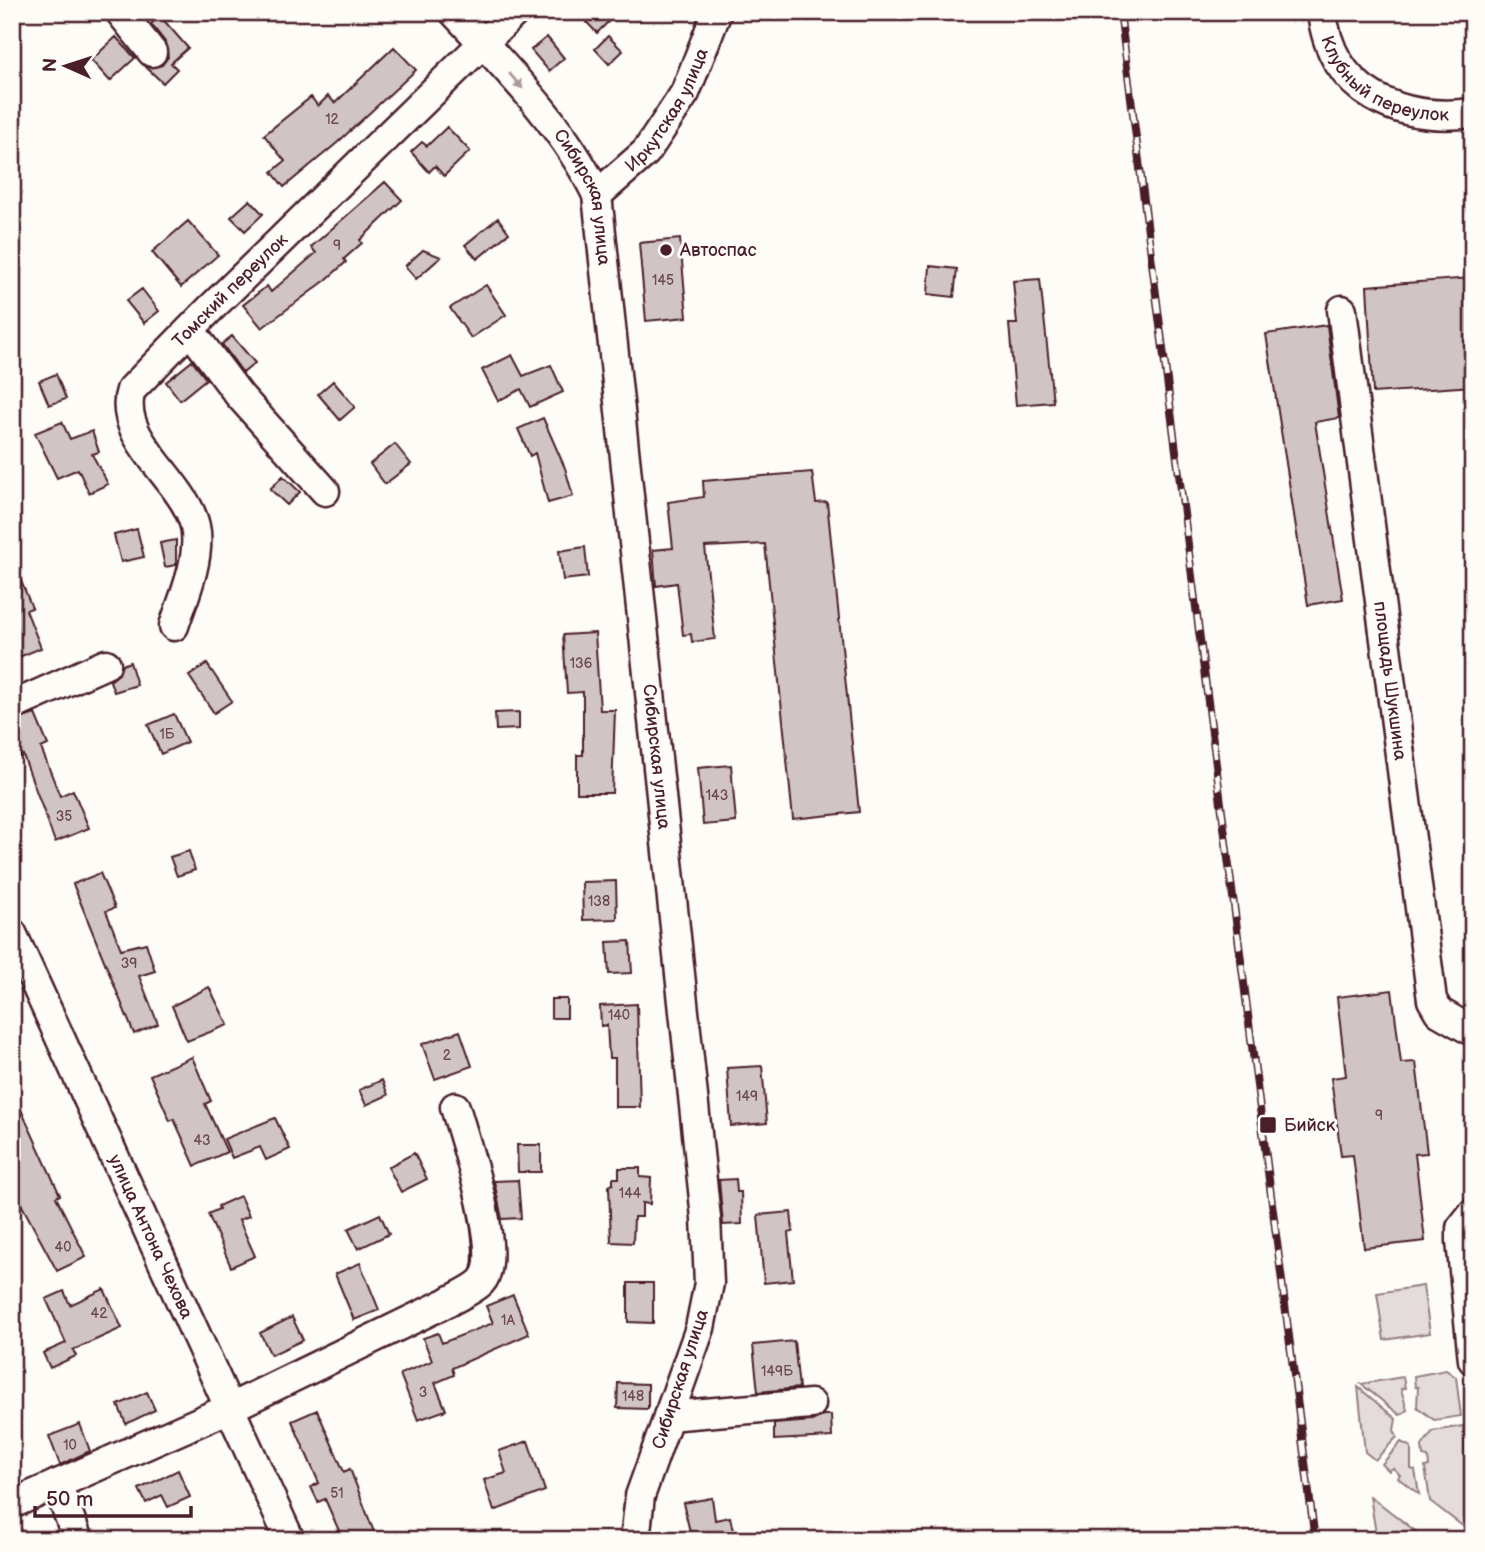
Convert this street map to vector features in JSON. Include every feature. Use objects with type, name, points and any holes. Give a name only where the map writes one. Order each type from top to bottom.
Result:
[{"type":"street","points":[[120,12],[152,52]]},
{"type":"street","name":"Сибирская улица","points":[[454,12],[559,132],[582,164],[597,195],[706,1218],[709,1283],[700,1328],[640,1496],[635,1540]]},
{"type":"street","name":"Томский переулок","points":[[174,626],[194,562],[196,530],[186,507],[132,423],[128,404],[131,390],[515,12]]},
{"type":"street","name":"Иркутская улица","points":[[597,195],[646,152],[678,103],[717,12]]},
{"type":"street","name":"Клубный переулок","points":[[1317,18],[1344,71],[1376,99],[1397,109],[1451,115],[1473,113]]},
{"type":"street","name":"площадь Шукшина","points":[[1342,310],[1432,1000],[1439,1012],[1473,1033]]},
{"type":"street","points":[[190,330],[239,395],[325,491]]},
{"type":"street","points":[[12,706],[106,664]]},
{"type":"street","name":"улица Антона Чехова","points":[[12,933],[290,1540]]},
{"type":"street","points":[[12,1504],[230,1408],[448,1302],[481,1282],[488,1263],[484,1207],[454,1107]]},
{"type":"street","points":[[1473,1213],[1461,1228],[1473,1360]]},
{"type":"street","points":[[668,1416],[811,1404]]},
{"type":"street","points":[[57,1484],[78,1540]]},
{"type":"shaded area","points":[[1423,1286],[1430,1333],[1384,1340],[1377,1293]]},
{"type":"shaded area","points":[[1446,1370],[1456,1377],[1461,1416],[1434,1420],[1417,1407],[1418,1387],[1415,1387],[1414,1376]]},
{"type":"shaded area","points":[[1403,1377],[1405,1388],[1401,1389],[1407,1410],[1400,1415],[1361,1384]]},
{"type":"shaded area","points":[[1358,1387],[1396,1419],[1394,1430],[1397,1437],[1375,1460],[1365,1452]]},
{"type":"shaded area","points":[[1463,1426],[1473,1534],[1430,1501],[1425,1467],[1429,1466],[1428,1457],[1423,1456],[1422,1446],[1433,1431]]},
{"type":"shaded area","points":[[1401,1442],[1411,1447],[1411,1469],[1415,1470],[1419,1494],[1398,1478],[1400,1475],[1393,1468],[1389,1471],[1382,1464]]},
{"type":"shaded area","points":[[1370,1496],[1423,1537],[1424,1540],[1377,1540]]},
{"type":"building","points":[[577,12],[618,12],[597,33]]},
{"type":"building","points":[[160,16],[188,48],[171,63],[177,69],[163,83],[147,68],[162,65],[168,57],[165,42],[151,24]]},
{"type":"building","points":[[608,36],[623,51],[609,64],[595,49]]},
{"type":"building","points":[[116,37],[135,58],[110,81],[91,60]]},
{"type":"building","points":[[547,37],[564,58],[549,71],[531,50]]},
{"type":"building","points":[[394,47],[416,70],[337,143],[284,187],[272,172],[285,161],[264,135],[311,97],[318,106],[328,96],[335,103]]},
{"type":"building","points":[[447,127],[470,151],[444,176],[435,166],[429,172],[411,152],[422,142],[427,146]]},
{"type":"building","points":[[385,182],[402,200],[360,240],[362,243],[344,259],[346,262],[262,328],[243,305],[267,286],[271,292],[316,253],[311,247]]},
{"type":"building","points":[[250,200],[263,214],[245,231],[231,217]]},
{"type":"building","points":[[498,218],[509,233],[477,259],[465,245]]},
{"type":"building","points":[[188,221],[218,255],[181,287],[152,252]]},
{"type":"building","points":[[680,239],[687,317],[646,321],[639,243]]},
{"type":"building","points":[[423,250],[441,257],[416,279],[405,266]]},
{"type":"building","points":[[930,266],[957,269],[954,297],[928,294]]},
{"type":"building","points":[[1471,278],[1473,386],[1373,393],[1367,286]]},
{"type":"building","points":[[1040,279],[1053,402],[1016,405],[1009,324],[1017,324],[1013,281]]},
{"type":"building","points":[[486,285],[506,315],[471,338],[450,308]]},
{"type":"building","points":[[142,289],[159,311],[144,323],[126,301]]},
{"type":"building","points":[[1327,325],[1339,418],[1315,422],[1343,599],[1308,605],[1266,334]]},
{"type":"building","points":[[232,336],[255,363],[243,373],[222,344]]},
{"type":"building","points":[[512,355],[523,376],[551,365],[563,392],[530,407],[521,389],[498,401],[482,370]]},
{"type":"building","points":[[192,361],[206,379],[180,400],[166,382]]},
{"type":"building","points":[[56,374],[66,399],[49,405],[39,381]]},
{"type":"building","points":[[333,381],[355,407],[340,420],[318,394]]},
{"type":"building","points":[[543,418],[565,468],[573,496],[548,503],[535,453],[530,456],[518,429]]},
{"type":"building","points":[[62,422],[70,439],[92,431],[99,452],[92,454],[108,484],[89,493],[78,469],[57,478],[35,433]]},
{"type":"building","points":[[395,444],[411,464],[385,484],[370,464]]},
{"type":"building","points":[[812,472],[816,503],[827,502],[859,812],[793,819],[765,544],[705,547],[715,639],[692,642],[691,634],[683,635],[677,583],[656,586],[653,550],[673,548],[668,502],[704,497],[703,481]]},
{"type":"building","points":[[283,476],[300,492],[287,505],[270,489]]},
{"type":"building","points":[[137,529],[144,557],[121,562],[114,535]]},
{"type":"building","points":[[176,540],[176,565],[165,567],[160,543]]},
{"type":"building","points":[[585,547],[588,577],[563,580],[559,551]]},
{"type":"building","points":[[13,561],[32,608],[26,610],[41,648],[12,660]]},
{"type":"building","points":[[595,633],[600,710],[615,710],[612,793],[577,793],[577,755],[583,755],[583,692],[567,693],[563,635]]},
{"type":"building","points":[[130,662],[137,685],[114,692],[110,681],[119,674],[122,665]]},
{"type":"building","points":[[207,664],[232,701],[214,713],[189,676]]},
{"type":"building","points":[[519,712],[519,729],[496,730],[495,713]]},
{"type":"building","points":[[35,714],[48,745],[41,748],[60,796],[73,790],[89,828],[55,842],[23,755],[19,757],[12,740],[12,722]]},
{"type":"building","points":[[174,714],[187,742],[161,754],[148,725]]},
{"type":"building","points":[[731,765],[736,822],[703,825],[698,768]]},
{"type":"building","points":[[189,851],[195,870],[177,876],[170,857]]},
{"type":"building","points":[[100,873],[115,908],[106,911],[121,949],[146,943],[155,971],[139,976],[158,1024],[134,1034],[73,884]]},
{"type":"building","points":[[616,881],[617,919],[583,920],[582,882]]},
{"type":"building","points":[[630,941],[632,973],[609,974],[607,942]]},
{"type":"building","points":[[209,987],[228,1025],[187,1041],[172,1006]]},
{"type":"building","name":"Бийск","points":[[1392,990],[1401,1063],[1416,1062],[1427,1153],[1415,1154],[1425,1241],[1364,1248],[1353,1155],[1341,1156],[1331,1078],[1346,1076],[1337,997]]},
{"type":"building","points":[[551,999],[567,999],[567,1018],[551,1018]]},
{"type":"building","points":[[637,1004],[640,1107],[615,1107],[615,1058],[609,1058],[607,1025],[601,1026],[600,1006]]},
{"type":"building","points":[[460,1031],[472,1066],[435,1079],[422,1044]]},
{"type":"building","points":[[192,1057],[211,1101],[205,1104],[227,1152],[195,1166],[174,1119],[170,1121],[150,1075]]},
{"type":"building","points":[[762,1066],[767,1123],[731,1126],[727,1068]]},
{"type":"building","points":[[382,1080],[388,1095],[366,1105],[359,1090]]},
{"type":"building","points":[[12,1090],[60,1195],[56,1197],[86,1257],[57,1271],[12,1187]]},
{"type":"building","points":[[275,1118],[290,1149],[266,1160],[260,1147],[232,1158],[224,1139]]},
{"type":"building","points":[[517,1145],[541,1145],[541,1172],[518,1172]]},
{"type":"building","points":[[414,1153],[427,1179],[401,1192],[388,1167]]},
{"type":"building","points":[[619,1168],[640,1168],[640,1177],[651,1178],[650,1204],[642,1203],[642,1217],[634,1217],[633,1243],[611,1242],[609,1186],[613,1184],[613,1178],[619,1178]]},
{"type":"building","points":[[736,1179],[737,1192],[741,1192],[742,1224],[723,1225],[719,1180]]},
{"type":"building","points":[[518,1180],[521,1218],[502,1219],[494,1181]]},
{"type":"building","points":[[240,1196],[249,1216],[239,1220],[255,1256],[231,1267],[208,1214]]},
{"type":"building","points":[[791,1212],[793,1232],[788,1233],[793,1280],[764,1283],[758,1215]]},
{"type":"building","points":[[380,1214],[389,1234],[358,1249],[348,1229]]},
{"type":"building","points":[[360,1263],[379,1310],[354,1320],[335,1274]]},
{"type":"building","points":[[628,1283],[653,1283],[653,1323],[628,1322]]},
{"type":"building","points":[[104,1289],[122,1328],[73,1350],[76,1356],[50,1368],[43,1353],[66,1343],[46,1299],[64,1291],[70,1305]]},
{"type":"building","points":[[513,1295],[529,1334],[452,1368],[454,1375],[435,1383],[446,1410],[418,1420],[400,1374],[432,1361],[423,1338],[438,1333],[442,1343],[493,1323],[486,1306]]},
{"type":"building","points":[[292,1317],[303,1340],[271,1355],[260,1333]]},
{"type":"building","points":[[794,1341],[799,1388],[758,1392],[753,1345]]},
{"type":"building","points":[[618,1383],[648,1384],[648,1409],[617,1408]]},
{"type":"building","points":[[147,1392],[155,1410],[126,1424],[118,1405]]},
{"type":"building","points":[[317,1410],[344,1472],[350,1469],[377,1540],[343,1540],[325,1499],[318,1502],[311,1487],[319,1483],[292,1421]]},
{"type":"building","points":[[823,1415],[831,1415],[832,1437],[774,1440],[774,1424],[812,1421]]},
{"type":"building","points":[[80,1424],[90,1451],[60,1465],[49,1436]]},
{"type":"building","points":[[528,1441],[545,1491],[494,1511],[484,1480],[506,1473],[499,1451]]},
{"type":"building","points":[[178,1470],[190,1497],[168,1507],[162,1495],[146,1503],[139,1489]]},
{"type":"building","points":[[712,1498],[715,1520],[730,1517],[735,1540],[692,1540],[683,1503]]},
{"type":"railway","points":[[1120,12],[1315,1540]]},
{"type":"place","name":"Автоспас","points":[[666,250]]},
{"type":"place","name":"Бийск","points":[[1268,1125]]}]
